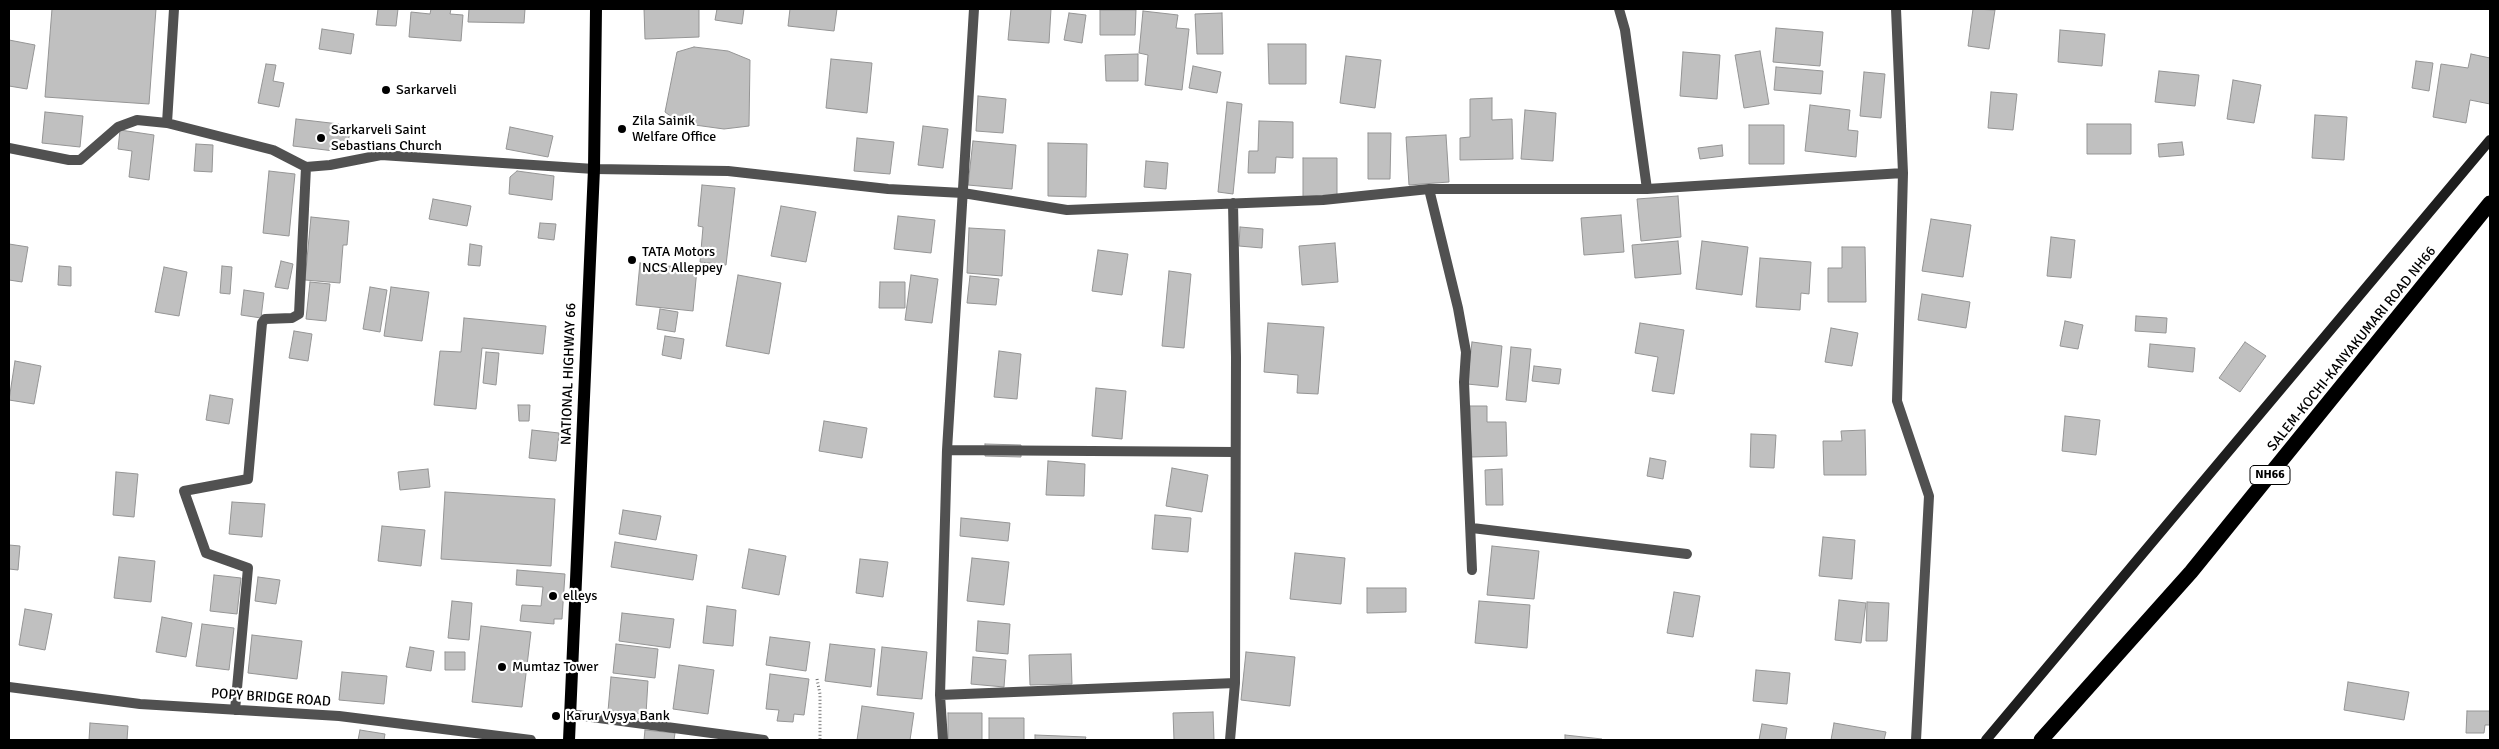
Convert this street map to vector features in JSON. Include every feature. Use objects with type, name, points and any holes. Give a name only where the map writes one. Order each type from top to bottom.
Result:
[{"type":"highway","name":"SALEM-KOCHI-KANYAKUMARI ROAD NH66","points":[[2041,740],[2191,572],[2490,203]]},
{"type":"main road","name":"NATIONAL HIGHWAY 66","points":[[569,740],[594,169],[596,9]]},
{"type":"street","points":[[167,123],[174,9]]},
{"type":"street","points":[[943,740],[940,695],[947,450],[974,9]]},
{"type":"street","points":[[1619,9],[1625,30],[1647,189]]},
{"type":"street","points":[[1896,9],[1903,173],[1897,401],[1929,496],[1916,740]]},
{"type":"street","points":[[9,148],[69,160],[80,160],[91,152],[105,136],[126,123],[137,120],[167,123],[273,150],[306,167],[330,165],[381,154],[594,169],[728,171],[888,189],[963,193],[1066,210],[1323,200],[1429,189],[1647,189],[1903,173]]},
{"type":"street","points":[[1986,740],[2490,140]]},
{"type":"street","points":[[235,710],[248,568],[206,553],[184,491],[248,479],[262,323],[265,320],[292,318],[299,314],[306,167]]},
{"type":"street","points":[[1429,189],[1458,308],[1466,352],[1464,382],[1472,528],[1472,570]]},
{"type":"street","points":[[1230,740],[1235,683],[1233,203]]},
{"type":"street","points":[[947,450],[1235,452]]},
{"type":"street","points":[[1472,528],[1687,554]]},
{"type":"street","points":[[940,695],[1235,683]]},
{"type":"street","name":"POPY BRIDGE ROAD","points":[[9,688],[140,704],[339,716],[530,740]]},
{"type":"street","points":[[569,714],[764,740]]},
{"type":"path","points":[[817,679],[820,694],[820,740]]},
{"type":"building","points":[[52,9],[156,9],[149,104],[45,97]]},
{"type":"building","points":[[378,9],[398,9],[396,26],[376,25]]},
{"type":"building","points":[[431,9],[451,9],[450,14],[463,15],[461,41],[409,37],[411,12],[430,14]]},
{"type":"building","points":[[469,9],[525,9],[524,23],[468,22]]},
{"type":"building","points":[[644,9],[699,9],[699,37],[645,39]]},
{"type":"building","points":[[717,9],[744,9],[742,24],[715,20]]},
{"type":"building","points":[[790,9],[837,9],[834,31],[788,26]]},
{"type":"building","points":[[1011,9],[1051,9],[1049,43],[1008,40]]},
{"type":"building","points":[[1973,9],[1995,10],[1989,49],[1968,46]]},
{"type":"building","points":[[1100,10],[1136,10],[1135,35],[1100,35]]},
{"type":"building","points":[[1143,11],[1178,15],[1176,28],[1189,29],[1182,90],[1145,85],[1148,55],[1139,53]]},
{"type":"building","points":[[1069,13],[1086,15],[1082,43],[1064,40]]},
{"type":"building","points":[[1222,13],[1223,54],[1197,54],[1195,14]]},
{"type":"building","points":[[1776,28],[1823,32],[1820,66],[1773,62]]},
{"type":"building","points":[[322,29],[354,34],[351,54],[319,49]]},
{"type":"building","points":[[2060,30],[2105,34],[2102,66],[2058,62]]},
{"type":"building","points":[[9,40],[35,45],[27,89],[9,86]]},
{"type":"building","points":[[1268,44],[1306,44],[1306,84],[1269,84]]},
{"type":"building","points":[[694,47],[728,51],[750,60],[749,126],[724,129],[680,123],[665,112],[677,52]]},
{"type":"building","points":[[1760,51],[1769,104],[1744,108],[1735,55]]},
{"type":"building","points":[[1683,52],[1720,55],[1717,99],[1680,96]]},
{"type":"building","points":[[1138,54],[1138,81],[1106,81],[1105,55]]},
{"type":"building","points":[[2471,54],[2490,58],[2490,104],[2470,100],[2466,123],[2433,117],[2441,64],[2468,68]]},
{"type":"building","points":[[1346,56],[1381,60],[1375,108],[1340,103]]},
{"type":"building","points":[[831,59],[872,63],[867,113],[826,108]]},
{"type":"building","points":[[2416,61],[2433,63],[2429,91],[2412,88]]},
{"type":"building","points":[[266,64],[276,65],[273,81],[284,83],[279,107],[258,103]]},
{"type":"building","points":[[1193,66],[1221,72],[1217,93],[1189,88]]},
{"type":"building","points":[[1776,67],[1823,71],[1821,94],[1774,90]]},
{"type":"building","points":[[2159,71],[2199,75],[2195,106],[2155,102]]},
{"type":"building","points":[[1864,72],[1885,74],[1881,118],[1860,116]]},
{"type":"building","points":[[2233,80],[2261,85],[2254,123],[2227,119]]},
{"type":"building","points":[[1991,92],[2017,94],[2013,130],[1988,128]]},
{"type":"building","points":[[978,96],[1006,99],[1003,133],[976,131]]},
{"type":"building","points":[[1492,98],[1492,120],[1512,119],[1513,159],[1460,160],[1460,138],[1470,137],[1470,99]]},
{"type":"building","points":[[1227,102],[1242,104],[1233,194],[1218,192]]},
{"type":"building","points":[[1810,105],[1850,110],[1848,130],[1858,131],[1856,157],[1805,151]]},
{"type":"building","points":[[1525,110],[1556,113],[1553,161],[1521,159]]},
{"type":"building","points":[[45,112],[83,116],[80,147],[42,143]]},
{"type":"building","points":[[2315,115],[2347,117],[2344,160],[2312,158]]},
{"type":"building","name":"Sarkarveli Saint Sebastians Church","points":[[296,119],[339,124],[338,129],[350,130],[347,150],[334,147],[334,151],[293,146]]},
{"type":"building","points":[[1259,121],[1293,122],[1293,158],[1276,157],[1275,173],[1248,173],[1249,151],[1258,151]]},
{"type":"building","points":[[2087,124],[2131,124],[2131,154],[2087,154]]},
{"type":"building","points":[[1749,125],[1784,125],[1784,164],[1749,164]]},
{"type":"building","points":[[923,126],[948,129],[943,168],[918,165]]},
{"type":"building","points":[[510,127],[553,136],[548,157],[506,149]]},
{"type":"building","points":[[120,130],[154,135],[149,180],[129,177],[132,151],[118,149]]},
{"type":"building","points":[[1368,133],[1391,133],[1390,179],[1368,179]]},
{"type":"building","points":[[1446,135],[1449,182],[1409,185],[1406,137]]},
{"type":"building","points":[[857,138],[894,142],[890,174],[854,171]]},
{"type":"building","points":[[973,141],[1016,145],[1012,189],[968,185]]},
{"type":"building","points":[[2182,142],[2184,155],[2159,157],[2158,144]]},
{"type":"building","points":[[1048,143],[1087,144],[1086,197],[1048,196]]},
{"type":"building","points":[[196,144],[213,145],[212,172],[194,171]]},
{"type":"building","points":[[1722,145],[1723,156],[1700,159],[1698,148]]},
{"type":"building","points":[[1303,158],[1337,158],[1337,196],[1303,197]]},
{"type":"building","points":[[1146,161],[1168,163],[1166,189],[1144,187]]},
{"type":"building","points":[[269,171],[295,174],[289,236],[263,233]]},
{"type":"building","points":[[517,171],[554,176],[552,200],[509,194],[510,177]]},
{"type":"building","points":[[702,185],[735,188],[726,265],[700,262],[703,227],[698,226]]},
{"type":"building","points":[[1678,196],[1681,237],[1641,241],[1637,199]]},
{"type":"building","points":[[433,199],[471,206],[467,226],[429,219]]},
{"type":"building","points":[[781,206],[816,212],[806,262],[771,256]]},
{"type":"building","points":[[1621,215],[1624,252],[1584,255],[1581,218]]},
{"type":"building","points":[[898,216],[935,220],[931,253],[894,249]]},
{"type":"building","points":[[311,217],[349,221],[347,245],[343,245],[340,283],[305,280]]},
{"type":"building","points":[[1931,219],[1971,225],[1963,277],[1922,271]]},
{"type":"building","points":[[540,223],[556,224],[554,240],[538,238]]},
{"type":"building","points":[[1240,227],[1263,229],[1262,248],[1239,246]]},
{"type":"building","points":[[969,228],[1005,230],[1002,276],[967,273]]},
{"type":"building","points":[[2051,237],[2075,240],[2071,278],[2047,276]]},
{"type":"building","points":[[1678,241],[1681,274],[1635,278],[1632,245]]},
{"type":"building","points":[[1702,241],[1748,247],[1742,295],[1696,289]]},
{"type":"building","points":[[1335,243],[1338,282],[1302,285],[1299,246]]},
{"type":"building","points":[[9,244],[28,247],[22,282],[9,280]]},
{"type":"building","points":[[470,244],[482,246],[480,266],[468,265]]},
{"type":"building","points":[[1842,247],[1865,247],[1866,302],[1828,302],[1828,268],[1842,268]]},
{"type":"building","points":[[1098,250],[1128,254],[1122,295],[1092,291]]},
{"type":"building","points":[[1760,258],[1811,262],[1809,294],[1801,293],[1800,310],[1756,307]]},
{"type":"building","points":[[281,261],[293,264],[288,289],[275,287]]},
{"type":"building","points":[[640,263],[697,269],[693,311],[636,305]]},
{"type":"building","points":[[59,266],[71,267],[71,286],[58,285]]},
{"type":"building","points":[[222,266],[232,267],[230,294],[220,293]]},
{"type":"building","points":[[164,267],[187,272],[179,316],[155,312]]},
{"type":"building","points":[[1169,271],[1191,274],[1184,348],[1162,346]]},
{"type":"building","points":[[738,275],[781,283],[769,354],[726,346]]},
{"type":"building","points":[[911,275],[938,279],[932,323],[905,320]]},
{"type":"building","points":[[970,276],[999,279],[996,305],[967,303]]},
{"type":"building","points":[[310,282],[330,284],[326,321],[306,319]]},
{"type":"building","points":[[880,282],[905,282],[905,308],[879,308]]},
{"type":"building","points":[[370,287],[387,290],[380,332],[363,329]]},
{"type":"building","points":[[391,287],[429,292],[422,341],[384,336]]},
{"type":"building","points":[[244,290],[264,293],[261,318],[241,315]]},
{"type":"building","points":[[1922,294],[1970,302],[1966,328],[1918,320]]},
{"type":"building","points":[[660,309],[678,312],[675,332],[657,329]]},
{"type":"building","points":[[2136,316],[2167,318],[2166,333],[2135,331]]},
{"type":"building","points":[[464,318],[546,326],[543,354],[482,348],[476,409],[434,405],[440,351],[461,352]]},
{"type":"building","points":[[2065,321],[2083,325],[2078,349],[2060,346]]},
{"type":"building","points":[[1268,323],[1324,327],[1318,394],[1297,393],[1298,375],[1264,372]]},
{"type":"building","points":[[1640,323],[1684,330],[1674,394],[1652,391],[1658,357],[1635,353]]},
{"type":"building","points":[[1831,328],[1858,333],[1852,366],[1825,362]]},
{"type":"building","points":[[294,331],[312,334],[308,361],[289,358]]},
{"type":"building","points":[[665,336],[684,339],[681,359],[662,355]]},
{"type":"building","points":[[1472,342],[1502,346],[1498,387],[1467,384]]},
{"type":"building","points":[[2245,342],[2266,356],[2240,392],[2219,378]]},
{"type":"building","points":[[2150,344],[2195,348],[2193,372],[2148,367]]},
{"type":"building","points":[[1511,347],[1531,349],[1526,402],[1506,400]]},
{"type":"building","points":[[999,351],[1021,354],[1017,399],[994,397]]},
{"type":"building","points":[[486,352],[499,353],[496,385],[483,383]]},
{"type":"building","points":[[15,361],[41,366],[34,404],[9,400]]},
{"type":"building","points":[[1534,366],[1561,369],[1559,384],[1532,381]]},
{"type":"building","points":[[1096,388],[1126,391],[1122,439],[1092,436]]},
{"type":"building","points":[[210,395],[233,399],[229,424],[206,420]]},
{"type":"building","points":[[518,405],[530,405],[529,421],[519,421]]},
{"type":"building","points":[[1470,406],[1487,406],[1487,422],[1506,422],[1507,456],[1471,457]]},
{"type":"building","points":[[2065,416],[2100,420],[2096,455],[2062,451]]},
{"type":"building","points":[[824,421],[867,428],[862,458],[819,451]]},
{"type":"building","points":[[532,430],[559,433],[556,461],[529,458]]},
{"type":"building","points":[[1865,430],[1866,475],[1824,475],[1823,441],[1842,441],[1841,431]]},
{"type":"building","points":[[1751,434],[1776,435],[1774,468],[1750,467]]},
{"type":"building","points":[[985,444],[1021,445],[1021,457],[985,456]]},
{"type":"building","points":[[1650,458],[1666,461],[1663,479],[1647,476]]},
{"type":"building","points":[[1048,461],[1085,464],[1084,496],[1046,495]]},
{"type":"building","points":[[1172,468],[1208,475],[1202,512],[1166,506]]},
{"type":"building","points":[[428,469],[430,487],[400,490],[398,472]]},
{"type":"building","points":[[1502,469],[1503,505],[1486,505],[1485,470]]},
{"type":"building","points":[[116,472],[138,474],[134,517],[113,515]]},
{"type":"building","points":[[445,492],[555,499],[551,566],[441,559]]},
{"type":"building","points":[[232,502],[265,504],[262,537],[229,534]]},
{"type":"building","points":[[623,510],[661,516],[656,540],[619,534]]},
{"type":"building","points":[[1155,515],[1191,518],[1188,552],[1152,549]]},
{"type":"building","points":[[961,518],[1010,523],[1008,541],[960,536]]},
{"type":"building","points":[[382,526],[425,530],[421,566],[378,561]]},
{"type":"building","points":[[1823,537],[1855,540],[1852,579],[1819,576]]},
{"type":"building","points":[[615,542],[697,555],[693,580],[611,567]]},
{"type":"building","points":[[9,545],[20,546],[18,570],[9,569]]},
{"type":"building","points":[[1492,546],[1539,551],[1534,599],[1487,595]]},
{"type":"building","points":[[749,549],[786,556],[779,595],[742,588]]},
{"type":"building","points":[[1295,553],[1345,558],[1341,604],[1290,599]]},
{"type":"building","points":[[119,557],[155,561],[151,602],[114,598]]},
{"type":"building","points":[[972,558],[1009,562],[1004,605],[967,601]]},
{"type":"building","points":[[860,559],[888,562],[883,597],[856,593]]},
{"type":"building","name":"elleys","points":[[517,570],[565,574],[562,619],[554,619],[554,624],[520,621],[522,605],[541,606],[543,587],[516,585]]},
{"type":"building","points":[[214,575],[241,578],[237,614],[210,611]]},
{"type":"building","points":[[258,577],[280,580],[276,604],[255,601]]},
{"type":"building","points":[[1367,588],[1406,588],[1406,612],[1367,613]]},
{"type":"building","points":[[1674,592],[1700,596],[1693,637],[1667,633]]},
{"type":"building","points":[[1839,600],[1866,603],[1861,643],[1835,640]]},
{"type":"building","points":[[452,601],[472,603],[469,640],[448,638]]},
{"type":"building","points":[[1479,601],[1530,605],[1527,648],[1475,643]]},
{"type":"building","points":[[1867,602],[1889,603],[1887,641],[1866,641]]},
{"type":"building","points":[[707,606],[736,610],[733,646],[703,643]]},
{"type":"building","points":[[25,609],[52,614],[45,650],[19,645]]},
{"type":"building","points":[[622,613],[674,619],[670,648],[619,641]]},
{"type":"building","points":[[162,617],[192,623],[186,657],[156,652]]},
{"type":"building","points":[[978,621],[1010,624],[1008,654],[976,651]]},
{"type":"building","points":[[202,624],[234,628],[229,670],[196,666]]},
{"type":"building","name":"Mumtaz Tower","points":[[481,626],[531,632],[522,707],[472,702]]},
{"type":"building","points":[[252,635],[302,641],[297,679],[248,673]]},
{"type":"building","points":[[770,637],[810,642],[806,671],[766,665]]},
{"type":"building","points":[[616,644],[658,649],[655,678],[613,673]]},
{"type":"building","points":[[830,644],[875,649],[871,687],[825,681]]},
{"type":"building","points":[[410,647],[434,651],[431,671],[406,667]]},
{"type":"building","points":[[882,647],[927,652],[922,699],[877,695]]},
{"type":"building","points":[[445,652],[465,652],[465,670],[445,670]]},
{"type":"building","points":[[1246,652],[1295,657],[1290,706],[1241,700]]},
{"type":"building","points":[[1071,654],[1072,684],[1030,685],[1029,655]]},
{"type":"building","points":[[973,657],[1006,660],[1004,687],[971,684]]},
{"type":"building","points":[[679,665],[714,670],[708,714],[673,709]]},
{"type":"building","points":[[1756,670],[1790,673],[1787,704],[1753,701]]},
{"type":"building","points":[[342,672],[387,676],[384,704],[339,700]]},
{"type":"building","points":[[770,674],[809,679],[804,715],[794,714],[793,722],[777,721],[779,710],[766,709]]},
{"type":"building","points":[[611,677],[648,681],[646,714],[608,711]]},
{"type":"building","points":[[2348,682],[2409,692],[2404,720],[2344,710]]},
{"type":"building","points":[[862,706],[914,713],[910,740],[857,740]]},
{"type":"building","points":[[2467,711],[2490,711],[2490,725],[2485,725],[2484,733],[2466,733]]},
{"type":"building","points":[[1213,712],[1214,740],[1174,740],[1173,713]]},
{"type":"building","points":[[948,713],[982,713],[982,740],[948,740]]},
{"type":"building","points":[[989,718],[1024,718],[1024,740],[989,740]]},
{"type":"building","points":[[90,723],[128,726],[127,740],[89,740]]},
{"type":"building","points":[[1834,723],[1886,732],[1884,740],[1831,740]]},
{"type":"building","points":[[1762,724],[1787,728],[1785,740],[1759,740]]},
{"type":"building","points":[[360,730],[385,734],[384,740],[358,740]]},
{"type":"building","points":[[645,730],[675,733],[674,740],[644,740]]},
{"type":"building","points":[[1035,735],[1086,737],[1085,740],[1035,740]]},
{"type":"building","points":[[1565,735],[1602,739],[1602,740],[1565,740]]},
{"type":"place","name":"Sarkarveli","points":[[386,90]]},
{"type":"place","name":"Zila Sainik Welfare Office","points":[[622,129]]},
{"type":"place","name":"Sarkarveli Saint Sebastians Church","points":[[321,138]]},
{"type":"place","name":"TATA Motors NCS Alleppey","points":[[632,260]]},
{"type":"place","name":"elleys","points":[[553,596]]},
{"type":"place","name":"Mumtaz Tower","points":[[502,667]]},
{"type":"place","name":"Karur Vysya Bank","points":[[556,716]]}]
